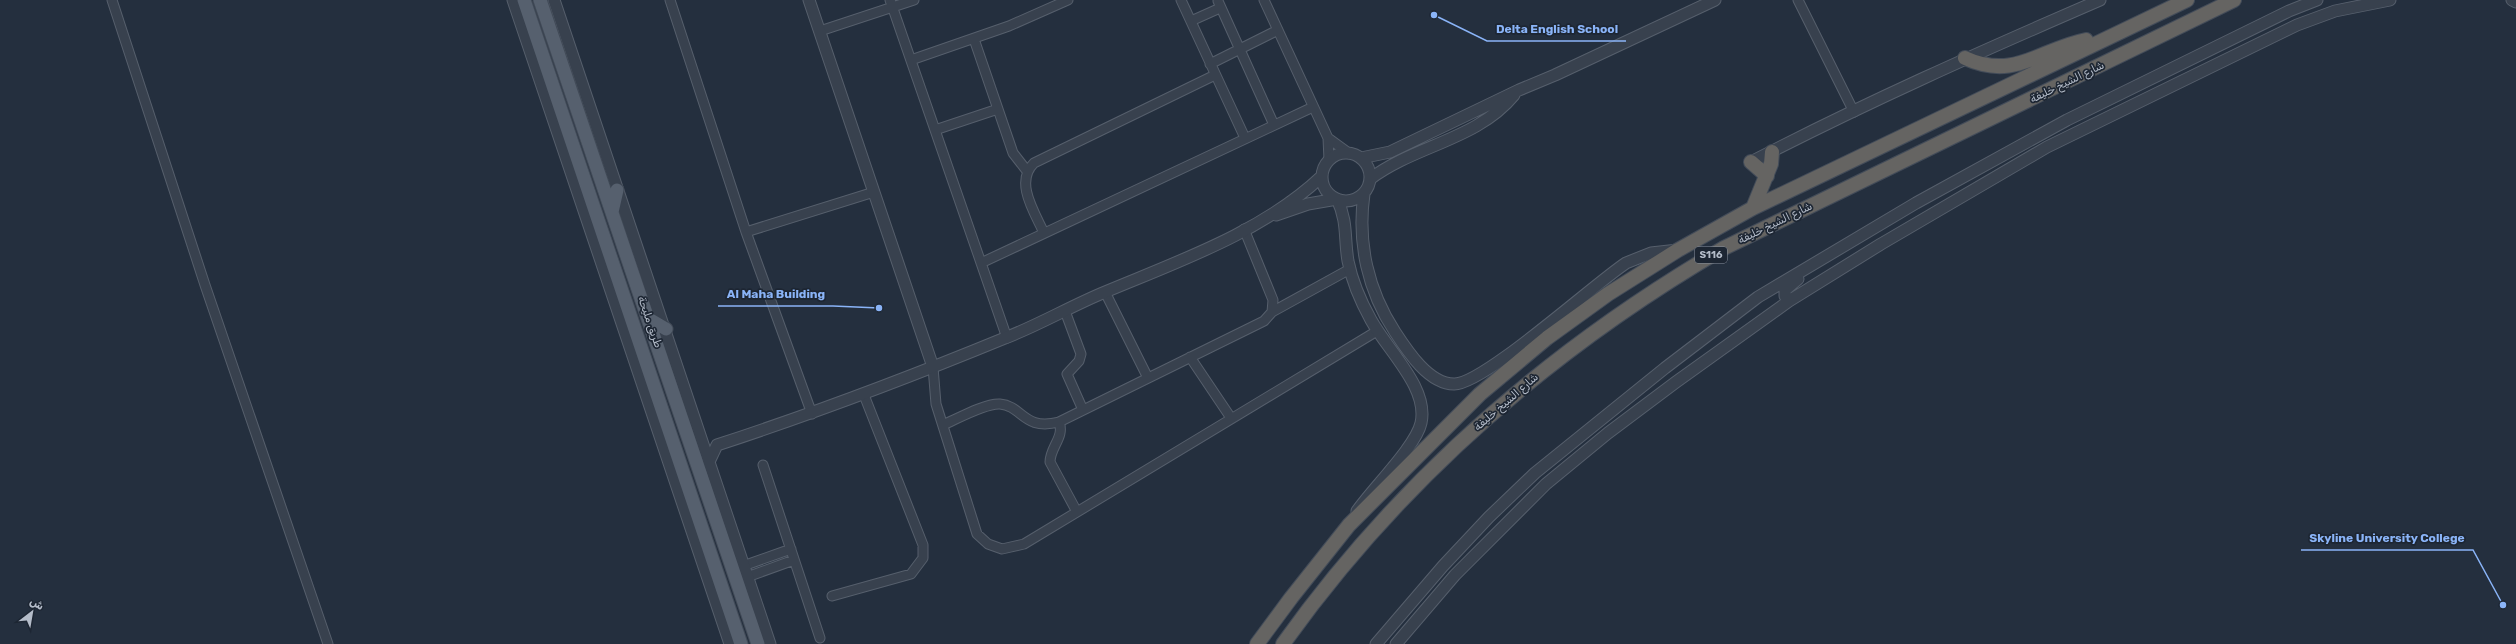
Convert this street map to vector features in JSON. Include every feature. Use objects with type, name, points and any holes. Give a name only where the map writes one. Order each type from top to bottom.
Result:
[{"type":"highway","name":"شارع الشيخ خليفة","points":[[1258,644],[1291,598],[1349,526],[1480,394],[1517,362],[1608,294],[1678,250],[1753,208],[1994,94],[2100,40],[2187,0]]},
{"type":"highway","name":"شارع الشيخ خليفة","points":[[1283,644],[1308,609],[1361,546],[1454,448],[1531,379],[1648,294],[1731,244],[2234,0]]},
{"type":"highway","points":[[1965,58],[1988,66],[2009,67],[2079,41],[2100,40]]},
{"type":"highway","points":[[1753,208],[1767,176],[1771,164],[1772,152]]},
{"type":"highway","points":[[1751,162],[1767,176]]},
{"type":"main road","name":"طريق مليحة","points":[[524,0],[741,644]]},
{"type":"main road","name":"طريق مليحة","points":[[540,0],[758,644]]},
{"type":"main road","points":[[612,212],[618,190]]},
{"type":"main road","points":[[649,319],[666,329]]},
{"type":"main road","points":[[680,494],[685,479]]},
{"type":"street","points":[[112,0],[208,293],[328,644]]},
{"type":"street","points":[[513,0],[730,644]]},
{"type":"street","points":[[554,0],[666,329],[708,464],[770,644]]},
{"type":"street","points":[[670,0],[746,232],[812,414]]},
{"type":"street","points":[[809,0],[933,367],[934,395],[974,528],[988,544],[1002,549],[1017,547],[1377,331]]},
{"type":"street","points":[[820,31],[892,4],[914,0]]},
{"type":"street","points":[[911,60],[1027,19],[1068,0]]},
{"type":"street","points":[[1181,0],[1245,138]]},
{"type":"street","points":[[708,464],[717,446],[864,395],[1007,338],[1105,292],[1161,270],[1261,220],[1304,192],[1322,176],[1329,160],[1328,138],[1264,0]]},
{"type":"street","points":[[1328,138],[1350,154],[1361,158],[1390,152],[1519,90],[1555,75],[1715,0]]},
{"type":"street","points":[[1798,0],[1854,112]]},
{"type":"street","points":[[1751,162],[1965,58],[2100,0]]},
{"type":"street","points":[[1376,644],[1443,566],[1489,517],[1536,473],[1603,417],[1743,308],[1824,257],[1916,203],[2068,120],[2289,11],[2317,0]]},
{"type":"street","points":[[1396,644],[1455,575],[1546,484],[1651,400],[1789,301],[1881,244],[2047,147],[2297,25],[2335,11],[2390,0]]},
{"type":"street","points":[[2512,0],[2516,2]]},
{"type":"street","points":[[892,4],[1007,338]]},
{"type":"street","points":[[1191,21],[1219,4],[1274,125]]},
{"type":"street","points":[[1210,64],[1278,30]]},
{"type":"street","points":[[974,39],[1016,158],[1027,171]]},
{"type":"street","points":[[1044,233],[1025,187],[1027,171],[1039,160],[1215,75]]},
{"type":"street","points":[[1370,179],[1395,163],[1446,142],[1487,120],[1504,106],[1519,90]]},
{"type":"street","points":[[981,263],[1313,107]]},
{"type":"street","points":[[935,130],[998,109]]},
{"type":"street","points":[[2047,147],[2072,128],[2072,122],[2068,120]]},
{"type":"street","points":[[1329,160],[1339,154],[1350,154]]},
{"type":"street","points":[[1361,158],[1368,167],[1370,179],[1364,194],[1362,238],[1367,267],[1376,298],[1391,326],[1409,352],[1433,376],[1449,384],[1466,382],[1494,366],[1626,263],[1651,253],[1678,250]]},
{"type":"street","points":[[1322,176],[1328,192],[1337,199],[1346,224],[1350,269],[1365,307],[1377,331],[1418,391],[1422,416],[1414,440],[1375,486],[1349,526]]},
{"type":"street","points":[[746,232],[874,192]]},
{"type":"street","points":[[1261,220],[1308,204],[1337,199],[1354,200],[1364,194]]},
{"type":"street","points":[[1244,229],[1271,295],[1272,312]]},
{"type":"street","points":[[1789,301],[1784,293],[1787,287],[1811,270],[1824,257]]},
{"type":"street","points":[[942,425],[995,404],[1006,405],[1037,423],[1059,422],[1264,320],[1272,312],[1350,269]]},
{"type":"street","points":[[1105,292],[1148,378]]},
{"type":"street","points":[[1065,311],[1081,354],[1079,361],[1067,374],[1083,410]]},
{"type":"street","points":[[1190,357],[1232,418]]},
{"type":"street","points":[[832,596],[911,574],[923,558],[923,545],[864,395]]},
{"type":"street","points":[[1059,422],[1061,434],[1051,454],[1050,462],[1077,512]]},
{"type":"street","points":[[700,436],[717,446]]},
{"type":"street","points":[[763,464],[820,638]]},
{"type":"street","points":[[743,566],[791,549]]},
{"type":"street","points":[[747,577],[794,560]]},
{"type":"place","name":"Delta English School","points":[[1434,15]]},
{"type":"place","name":"Al Maha Building","points":[[879,308]]},
{"type":"place","name":"Skyline University College","points":[[2503,605]]}]
